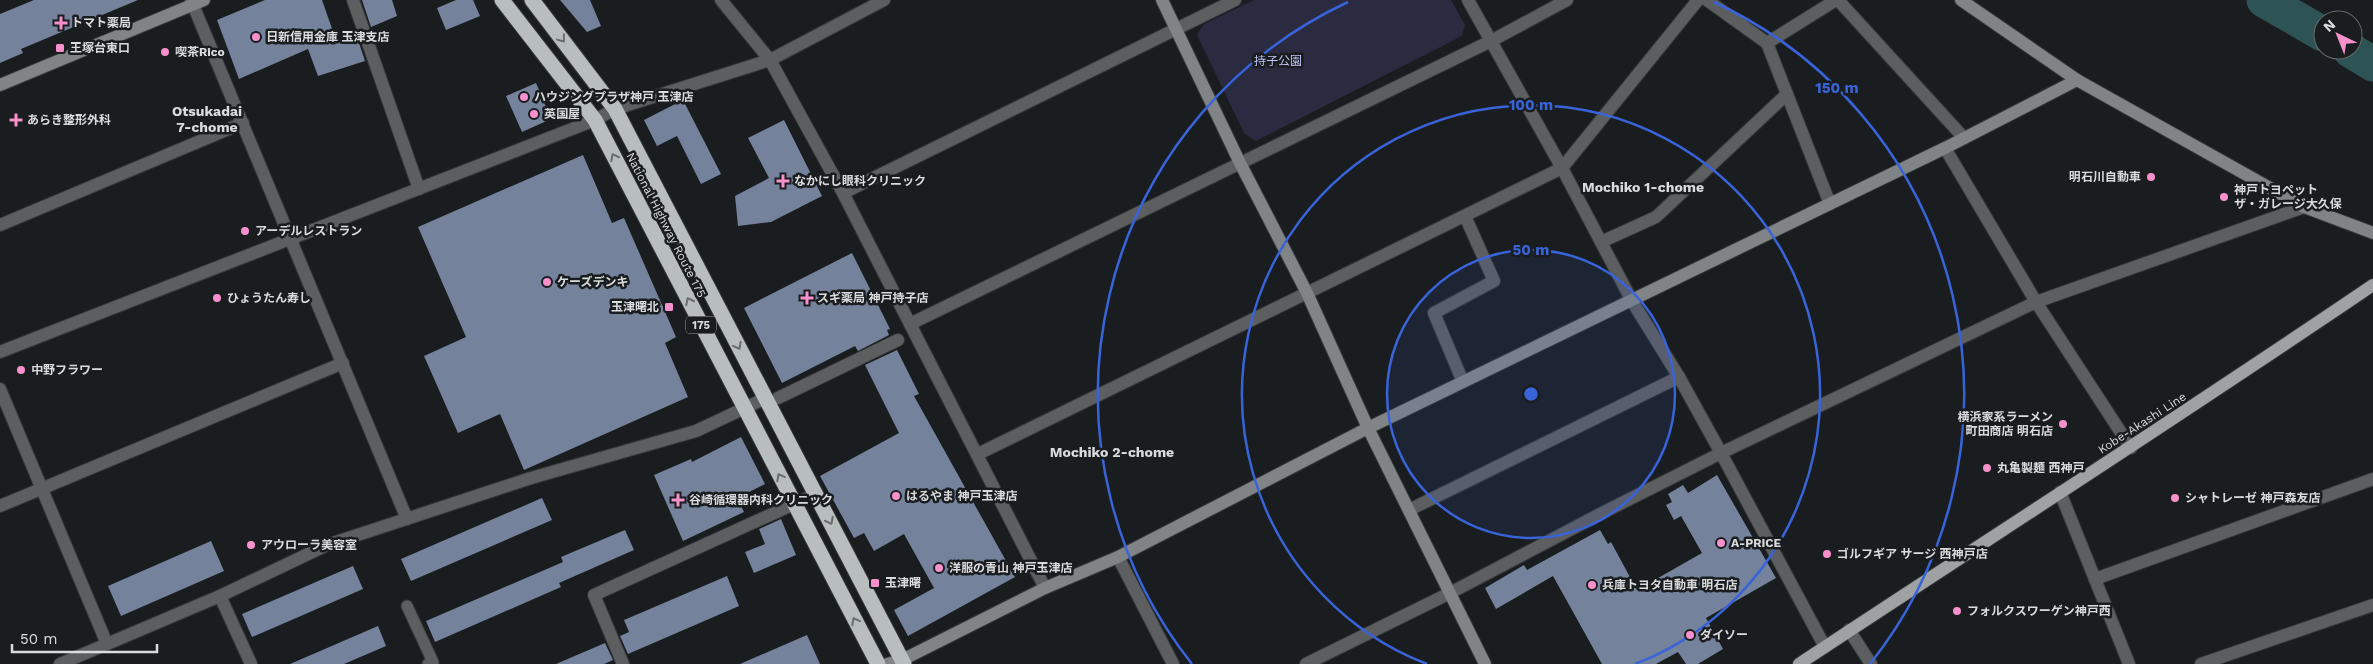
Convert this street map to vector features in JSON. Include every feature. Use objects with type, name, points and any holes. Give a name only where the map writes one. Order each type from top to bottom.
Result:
[{"type":"highway","name":"National Highway Route 175","points":[[502,0],[594,120],[878,664]]},
{"type":"highway","name":"National Highway Route 175","points":[[532,0],[615,109],[772,398],[898,663]]},
{"type":"main road","name":"Kobe-Akashi Line","points":[[1799,664],[2060,492],[2131,448],[2373,285]]},
{"type":"street","points":[[353,0],[419,189]]},
{"type":"street","points":[[720,0],[770,60],[843,193],[1045,588]]},
{"type":"street","points":[[0,352],[594,120],[615,109],[770,60],[884,0]]},
{"type":"street","points":[[1162,0],[1240,163],[1307,293],[1368,428],[1485,664]]},
{"type":"street","points":[[843,193],[1235,0]]},
{"type":"street","points":[[1468,0],[1562,168],[1632,301],[1679,377],[1721,453],[1825,647]]},
{"type":"street","points":[[910,324],[1491,40],[1567,0]]},
{"type":"street","points":[[978,454],[1562,168],[1698,0]]},
{"type":"street","points":[[1707,0],[1767,43],[1830,204]]},
{"type":"street","points":[[1767,43],[1837,0],[1964,138]]},
{"type":"street","points":[[1961,0],[2077,80],[2304,207],[2373,233]]},
{"type":"street","points":[[0,85],[196,2],[290,239],[407,519]]},
{"type":"street","points":[[898,663],[1045,588],[1118,557],[1368,428],[1945,148],[2077,80]]},
{"type":"street","points":[[1601,242],[1656,217],[1787,94]]},
{"type":"street","points":[[0,225],[243,123]]},
{"type":"street","points":[[1945,148],[2036,302],[2131,448]]},
{"type":"street","points":[[1306,664],[1450,593],[1721,453],[2036,302],[2304,207]]},
{"type":"street","points":[[1463,382],[1434,313],[1494,281],[1465,216]]},
{"type":"street","points":[[60,664],[220,596],[328,545],[531,478],[696,431],[898,340]]},
{"type":"street","points":[[0,506],[342,363]]},
{"type":"street","points":[[1409,510],[1679,377]]},
{"type":"street","points":[[0,389],[107,644]]},
{"type":"street","points":[[2095,579],[2373,479]]},
{"type":"street","points":[[2060,492],[2129,664]]},
{"type":"street","points":[[623,664],[594,594],[816,494]]},
{"type":"street","points":[[1118,557],[1173,664]]},
{"type":"street","points":[[220,596],[251,664]]},
{"type":"street","points":[[2202,664],[2373,605]]},
{"type":"street","points":[[1849,630],[1871,664]]},
{"type":"lane","points":[[407,606],[433,662],[428,664]]},
{"type":"green space","name":"持子公園","points":[[1254,0],[1451,0],[1465,25],[1462,36],[1256,141],[1244,133],[1197,35],[1204,24]]},
{"type":"building","points":[[34,0],[138,0],[21,49],[23,53],[0,63],[0,14]]},
{"type":"building","points":[[265,0],[322,0],[336,40],[356,34],[365,61],[318,76],[308,49],[239,79],[217,20]]},
{"type":"building","points":[[362,0],[392,0],[397,16],[371,27]]},
{"type":"building","points":[[456,0],[473,0],[480,16],[446,30],[437,8]]},
{"type":"building","points":[[560,0],[590,0],[601,26],[587,32]]},
{"type":"building","points":[[536,83],[551,119],[522,132],[506,96]]},
{"type":"building","points":[[683,100],[721,174],[701,184],[677,136],[657,146],[644,120]]},
{"type":"building","points":[[784,120],[822,196],[771,222],[738,226],[735,196],[769,178],[748,138]]},
{"type":"building","name":"ケーズデンキ","points":[[583,155],[612,223],[624,218],[676,337],[665,343],[688,397],[524,470],[500,414],[458,433],[424,356],[466,337],[418,227]]},
{"type":"building","points":[[852,253],[890,329],[887,330],[889,335],[858,351],[855,346],[782,383],[744,308]]},
{"type":"building","points":[[897,350],[919,394],[914,396],[1015,577],[908,636],[894,610],[934,588],[904,534],[874,551],[864,533],[854,538],[820,476],[899,433],[865,365]]},
{"type":"building","points":[[741,437],[765,484],[737,498],[744,512],[683,541],[654,475],[691,459],[692,462]]},
{"type":"building","points":[[1717,475],[1776,578],[1706,618],[1723,649],[1698,664],[1686,664],[1678,652],[1656,664],[1602,664],[1553,576],[1496,609],[1485,588],[1524,565],[1527,570],[1600,530],[1608,544],[1611,542],[1637,590],[1702,553],[1681,516],[1674,520],[1666,505],[1672,502],[1668,494],[1683,485],[1688,493]]},
{"type":"building","points":[[542,498],[552,520],[411,581],[401,559]]},
{"type":"building","points":[[781,519],[796,555],[754,573],[745,552],[765,544],[759,529]]},
{"type":"building","points":[[625,530],[634,550],[559,583],[561,587],[435,642],[426,621],[563,562],[561,557]]},
{"type":"building","points":[[211,541],[224,571],[121,616],[108,586]]},
{"type":"building","points":[[353,566],[363,589],[252,637],[242,614]]},
{"type":"building","points":[[727,576],[739,606],[628,654],[620,636],[629,632],[624,620]]},
{"type":"building","points":[[378,626],[386,646],[344,664],[290,664]]},
{"type":"building","points":[[807,635],[820,664],[740,664]]},
{"type":"building","points":[[605,643],[613,660],[604,664],[556,664]]},
{"type":"waterway","points":[[2264,0],[2313,28]]},
{"type":"waterway","points":[[2363,58],[2373,64]]},
{"type":"place","name":"トマト薬局","points":[[61,23]]},
{"type":"place","name":"日新信用金庫 玉津支店","points":[[256,37]]},
{"type":"place","name":"王塚台東口","points":[[60,48]]},
{"type":"place","name":"喫茶Rico","points":[[165,52]]},
{"type":"place","name":"ハウジングプラザ神戸 玉津店","points":[[524,97]]},
{"type":"place","name":"英国屋","points":[[534,114]]},
{"type":"place","name":"あらき整形外科","points":[[16,120]]},
{"type":"place","name":"明石川自動車","points":[[2151,177]]},
{"type":"place","name":"なかにし眼科クリニック","points":[[783,181]]},
{"type":"place","name":"神戸トヨペット ザ・ガレージ大久保","points":[[2224,197]]},
{"type":"place","name":"アーデルレストラン","points":[[245,231]]},
{"type":"place","name":"ケーズデンキ","points":[[547,282]]},
{"type":"place","name":"ひょうたん寿し","points":[[217,298]]},
{"type":"place","name":"スギ薬局 神戸持子店","points":[[807,298]]},
{"type":"place","name":"玉津曙北","points":[[669,307]]},
{"type":"place","name":"中野フラワー","points":[[21,370]]},
{"type":"place","name":"横浜家系ラーメン 町田商店 明石店","points":[[2063,424]]},
{"type":"place","name":"丸亀製麺 西神戸","points":[[1987,468]]},
{"type":"place","name":"はるやま 神戸玉津店","points":[[896,496]]},
{"type":"place","name":"シャトレーゼ 神戸森友店","points":[[2175,498]]},
{"type":"place","name":"谷崎循環器内科クリニック","points":[[678,500]]},
{"type":"place","name":"A-PRICE","points":[[1721,543]]},
{"type":"place","name":"アウローラ美容室","points":[[251,545]]},
{"type":"place","name":"ゴルフギア サージ 西神戸店","points":[[1827,554]]},
{"type":"place","name":"洋服の青山 神戸玉津店","points":[[939,568]]},
{"type":"place","name":"玉津曙","points":[[875,583]]},
{"type":"place","name":"兵庫トヨタ自動車 明石店","points":[[1592,585]]},
{"type":"place","name":"フォルクスワーゲン神戸西","points":[[1957,611]]},
{"type":"place","name":"ダイソー","points":[[1690,635]]},
{"type":"district","name":"Otsukadai 7-chome","points":[[207,120]]},
{"type":"district","name":"Mochiko 1-chome","points":[[1643,187]]},
{"type":"district","name":"Mochiko 2-chome","points":[[1112,452]]}]
